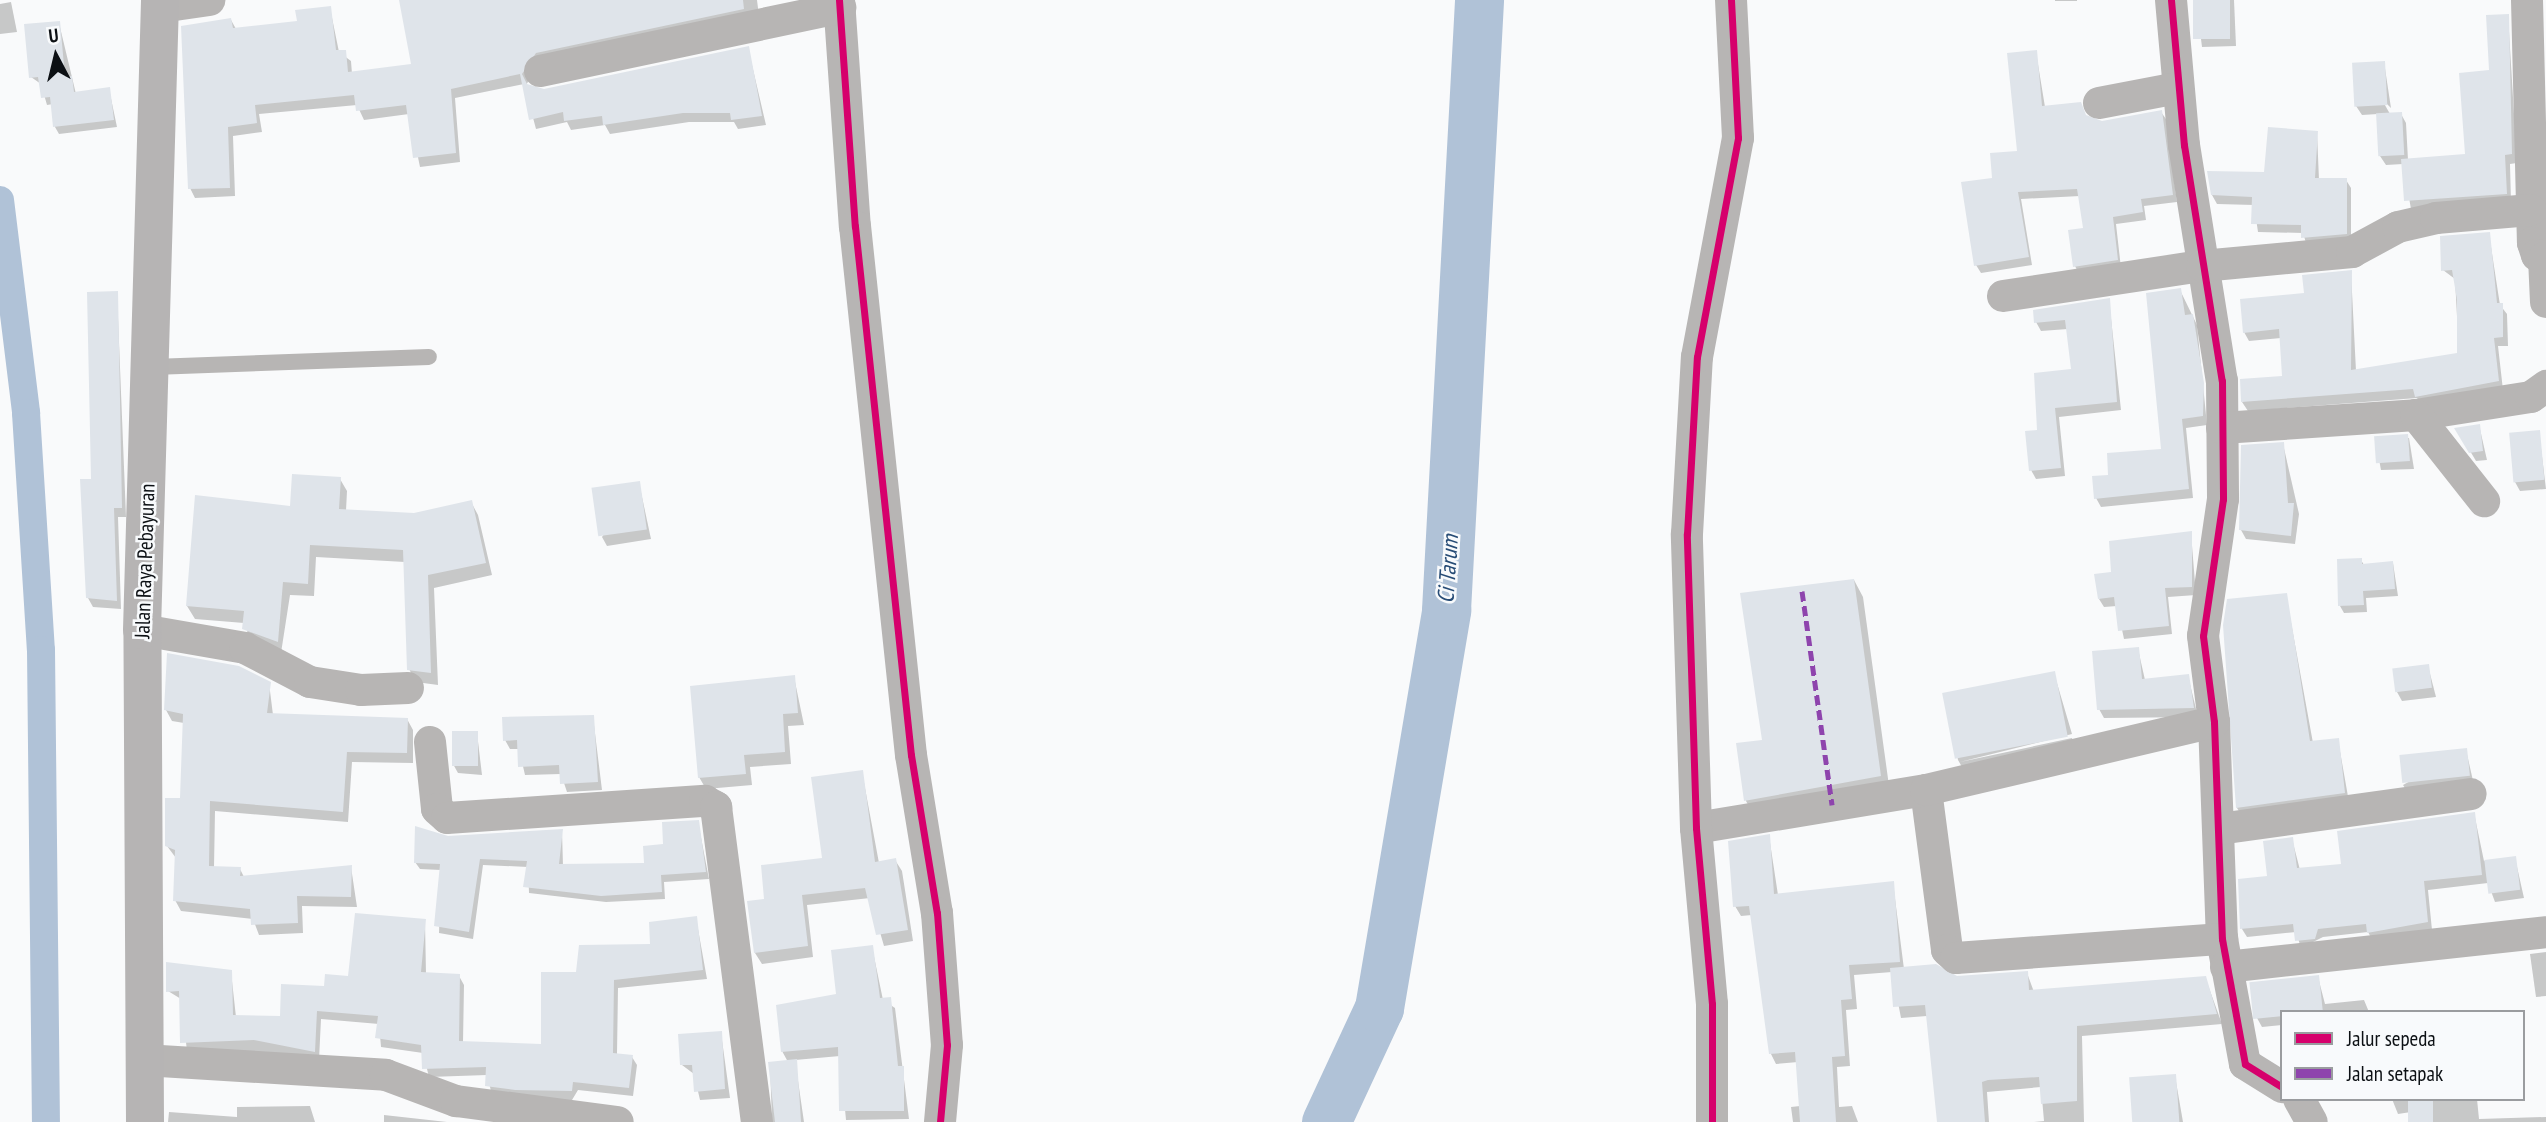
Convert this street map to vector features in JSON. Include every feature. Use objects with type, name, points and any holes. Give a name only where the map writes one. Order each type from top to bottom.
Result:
[{"type":"main road","name":"Jalan Raya Pebayuran","points":[[145,1122],[142,630],[153,367],[160,4]]},
{"type":"street","points":[[160,4],[209,0]]},
{"type":"street","points":[[1712,1122],[1712,1004],[1696,828],[1688,534],[1697,357],[1738,138],[1731,0]]},
{"type":"street","points":[[2171,0],[2178,88],[2202,266],[2222,381],[2223,499],[2203,636],[2214,722],[2224,953],[2245,1064],[2280,1086]]},
{"type":"street","points":[[2527,0],[2531,210],[2535,251],[2545,258],[2546,302]]},
{"type":"street","points":[[540,71],[840,4],[855,226],[911,755],[937,913],[947,1045],[940,1122]]},
{"type":"street","points":[[2099,103],[2178,88]]},
{"type":"street","points":[[2003,296],[2202,266],[2352,253],[2423,220],[2531,210]]},
{"type":"street","points":[[2222,428],[2416,415],[2531,397],[2546,386]]},
{"type":"street","points":[[2416,415],[2484,501]]},
{"type":"street","points":[[142,630],[245,648],[310,682],[361,690],[408,688]]},
{"type":"street","points":[[1696,828],[1926,790],[2214,722]]},
{"type":"street","points":[[430,742],[437,809],[447,818],[705,801],[716,807],[757,1122]]},
{"type":"street","points":[[1926,790],[1947,950],[1956,958],[2224,953],[2546,932]]},
{"type":"street","points":[[2220,829],[2472,794]]},
{"type":"street","points":[[144,1060],[386,1075],[468,1103],[618,1122]]},
{"type":"street","points":[[2300,1101],[2312,1122]]},
{"type":"lane","points":[[153,367],[429,357]]},
{"type":"building","points":[[399,0],[743,0],[744,9],[536,53],[522,74],[527,84],[544,89],[749,46],[762,116],[731,120],[730,113],[683,113],[603,125],[602,116],[564,121],[563,112],[529,120],[520,74],[451,89],[456,153],[413,158],[406,105],[356,111],[354,95],[255,105],[257,123],[228,127],[230,188],[188,189],[181,26],[231,18],[233,28],[297,21],[295,10],[331,6],[336,50],[346,50],[348,72],[411,64]]},
{"type":"building","points":[[2193,0],[2230,0],[2230,39],[2193,39]]},
{"type":"building","points":[[2509,14],[2512,154],[2505,155],[2507,194],[2404,201],[2401,159],[2465,154],[2459,73],[2489,70],[2486,15]]},
{"type":"building","points":[[60,21],[65,77],[72,76],[74,92],[110,87],[114,120],[53,127],[50,97],[41,98],[38,77],[29,78],[24,24]]},
{"type":"building","points":[[2037,50],[2042,106],[2081,102],[2086,115],[2102,121],[2162,110],[2173,195],[2141,199],[2143,212],[2113,217],[2118,260],[2073,267],[2068,230],[2083,228],[2077,189],[2018,192],[2029,257],[1974,266],[1961,182],[1992,178],[1990,153],[2017,151],[2007,53]]},
{"type":"building","points":[[2385,61],[2387,105],[2354,107],[2352,63]]},
{"type":"building","points":[[2402,112],[2404,155],[2378,156],[2376,113]]},
{"type":"building","points":[[2268,127],[2318,131],[2315,178],[2347,178],[2347,234],[2301,238],[2301,225],[2251,224],[2252,197],[2211,195],[2207,171],[2264,172]]},
{"type":"building","points":[[2490,232],[2497,303],[2503,303],[2503,337],[2494,338],[2499,381],[2415,397],[2413,389],[2241,402],[2240,379],[2282,376],[2279,329],[2243,333],[2240,299],[2304,293],[2302,275],[2352,270],[2351,370],[2457,353],[2457,300],[2452,270],[2441,271],[2440,236]]},
{"type":"building","points":[[2181,288],[2185,315],[2193,314],[2204,383],[2203,416],[2182,419],[2189,489],[2094,499],[2092,476],[2108,475],[2107,453],[2161,449],[2146,293]]},
{"type":"building","points":[[118,291],[122,508],[114,508],[117,601],[86,598],[80,479],[91,479],[87,292]]},
{"type":"building","points":[[2110,298],[2117,402],[2055,408],[2061,468],[2029,471],[2025,431],[2037,430],[2034,373],[2071,369],[2065,320],[2034,323],[2033,310]]},
{"type":"building","points":[[2480,424],[2483,451],[2469,453],[2454,428]]},
{"type":"building","points":[[2540,430],[2544,480],[2513,483],[2509,433]]},
{"type":"building","points":[[2408,434],[2410,461],[2376,463],[2374,436]]},
{"type":"building","points":[[2284,442],[2288,503],[2294,503],[2291,536],[2239,530],[2241,445]]},
{"type":"building","points":[[292,474],[341,477],[339,509],[414,513],[472,500],[486,563],[428,575],[431,673],[407,670],[403,550],[310,545],[308,584],[283,582],[278,642],[242,629],[244,611],[186,606],[195,495],[290,506]]},
{"type":"building","points":[[640,481],[647,530],[598,536],[591,488]]},
{"type":"building","points":[[2192,531],[2192,587],[2165,588],[2169,626],[2118,631],[2114,597],[2098,599],[2094,574],[2111,572],[2109,541]]},
{"type":"building","points":[[2362,558],[2362,564],[2393,561],[2395,589],[2363,591],[2364,605],[2338,606],[2337,559]]},
{"type":"building","points":[[1854,579],[1881,776],[1744,801],[1736,743],[1762,740],[1740,593]]},
{"type":"building","points":[[2287,593],[2310,741],[2339,738],[2345,793],[2236,808],[2223,625],[2227,599]]},
{"type":"building","points":[[2139,647],[2142,679],[2189,674],[2194,708],[2097,710],[2092,651]]},
{"type":"building","points":[[167,653],[239,666],[271,682],[267,713],[408,718],[407,753],[347,752],[343,812],[210,801],[209,866],[241,867],[240,876],[352,865],[351,897],[297,896],[298,923],[251,925],[250,909],[173,901],[175,850],[165,846],[165,798],[180,798],[183,714],[164,710]]},
{"type":"building","points":[[2429,664],[2432,688],[2395,692],[2392,669]]},
{"type":"building","points":[[2055,671],[2068,737],[1955,759],[1942,693]]},
{"type":"building","points":[[795,675],[798,713],[783,714],[785,752],[744,755],[746,774],[698,778],[690,686]]},
{"type":"building","points":[[594,715],[598,782],[560,784],[559,765],[518,767],[517,740],[503,741],[502,717]]},
{"type":"building","points":[[452,731],[478,731],[478,766],[452,766]]},
{"type":"building","points":[[2467,748],[2470,776],[2402,783],[2399,755]]},
{"type":"building","points":[[863,770],[875,862],[896,858],[908,930],[876,935],[865,888],[802,895],[808,946],[754,953],[747,901],[764,899],[761,865],[822,858],[811,777]]},
{"type":"building","points":[[2475,812],[2482,875],[2424,881],[2428,922],[2367,933],[2366,924],[2318,929],[2315,939],[2295,941],[2293,924],[2240,929],[2238,879],[2267,876],[2263,841],[2293,837],[2297,868],[2341,864],[2337,831]]},
{"type":"building","points":[[699,820],[706,872],[661,875],[662,892],[601,896],[523,887],[527,861],[480,859],[469,932],[434,926],[440,864],[414,863],[415,826],[448,836],[563,829],[559,864],[644,863],[643,846],[663,844],[662,822]]},
{"type":"building","points":[[1770,834],[1774,894],[1894,881],[1900,962],[1849,965],[1852,999],[1841,1000],[1845,1056],[1832,1057],[1836,1122],[1800,1122],[1795,1052],[1769,1054],[1749,906],[1733,907],[1728,841]]},
{"type":"building","points":[[2516,856],[2520,890],[2488,894],[2484,860]]},
{"type":"building","points":[[355,913],[426,919],[421,972],[460,974],[459,1041],[541,1044],[541,972],[576,972],[579,945],[650,944],[649,922],[697,916],[703,970],[614,980],[613,1053],[633,1055],[629,1088],[573,1082],[572,1091],[515,1090],[485,1086],[486,1067],[422,1069],[421,1045],[375,1038],[378,1016],[317,1011],[315,1052],[254,1040],[180,1043],[179,991],[166,992],[166,962],[232,970],[233,1015],[280,1016],[281,984],[324,986],[325,974],[348,976]]},
{"type":"building","points":[[873,945],[880,998],[891,997],[898,1066],[904,1066],[904,1111],[839,1111],[838,1047],[781,1052],[776,1005],[836,994],[831,950]]},
{"type":"building","points":[[1936,964],[1957,976],[2028,971],[2029,990],[2206,976],[2217,1014],[2077,1026],[2077,1101],[2041,1104],[2039,1077],[1988,1080],[1982,1082],[1985,1122],[1937,1122],[1925,1005],[1893,1007],[1890,968]]},
{"type":"building","points":[[2319,975],[2323,1010],[2280,1010],[2280,1016],[2253,1019],[2249,982]]},
{"type":"building","points":[[722,1031],[725,1089],[694,1092],[692,1065],[680,1065],[678,1034]]},
{"type":"building","points":[[797,1059],[801,1122],[775,1122],[768,1062]]},
{"type":"building","points":[[2176,1074],[2179,1122],[2132,1122],[2129,1077]]},
{"type":"building","points":[[2408,1101],[2433,1101],[2433,1122],[2408,1122]]},
{"type":"waterway","name":"Ci Tarum","points":[[1326,1122],[1379,1008],[1446,610],[1479,0]]},
{"type":"waterway","points":[[0,200],[26,413],[41,650],[46,1122]]},
{"type":"marked path","points":[[1802,591],[1832,805]]},
{"type":"cycle path","points":[[839,0],[855,226],[911,755],[937,913],[947,1045],[940,1122]]},
{"type":"cycle path","points":[[1712,1122],[1712,1004],[1696,828],[1687,534],[1697,357],[1738,138],[1731,0]]},
{"type":"cycle path","points":[[2171,0],[2184,145],[2222,381],[2223,499],[2203,636],[2214,722],[2222,939],[2245,1064],[2280,1086]]}]
